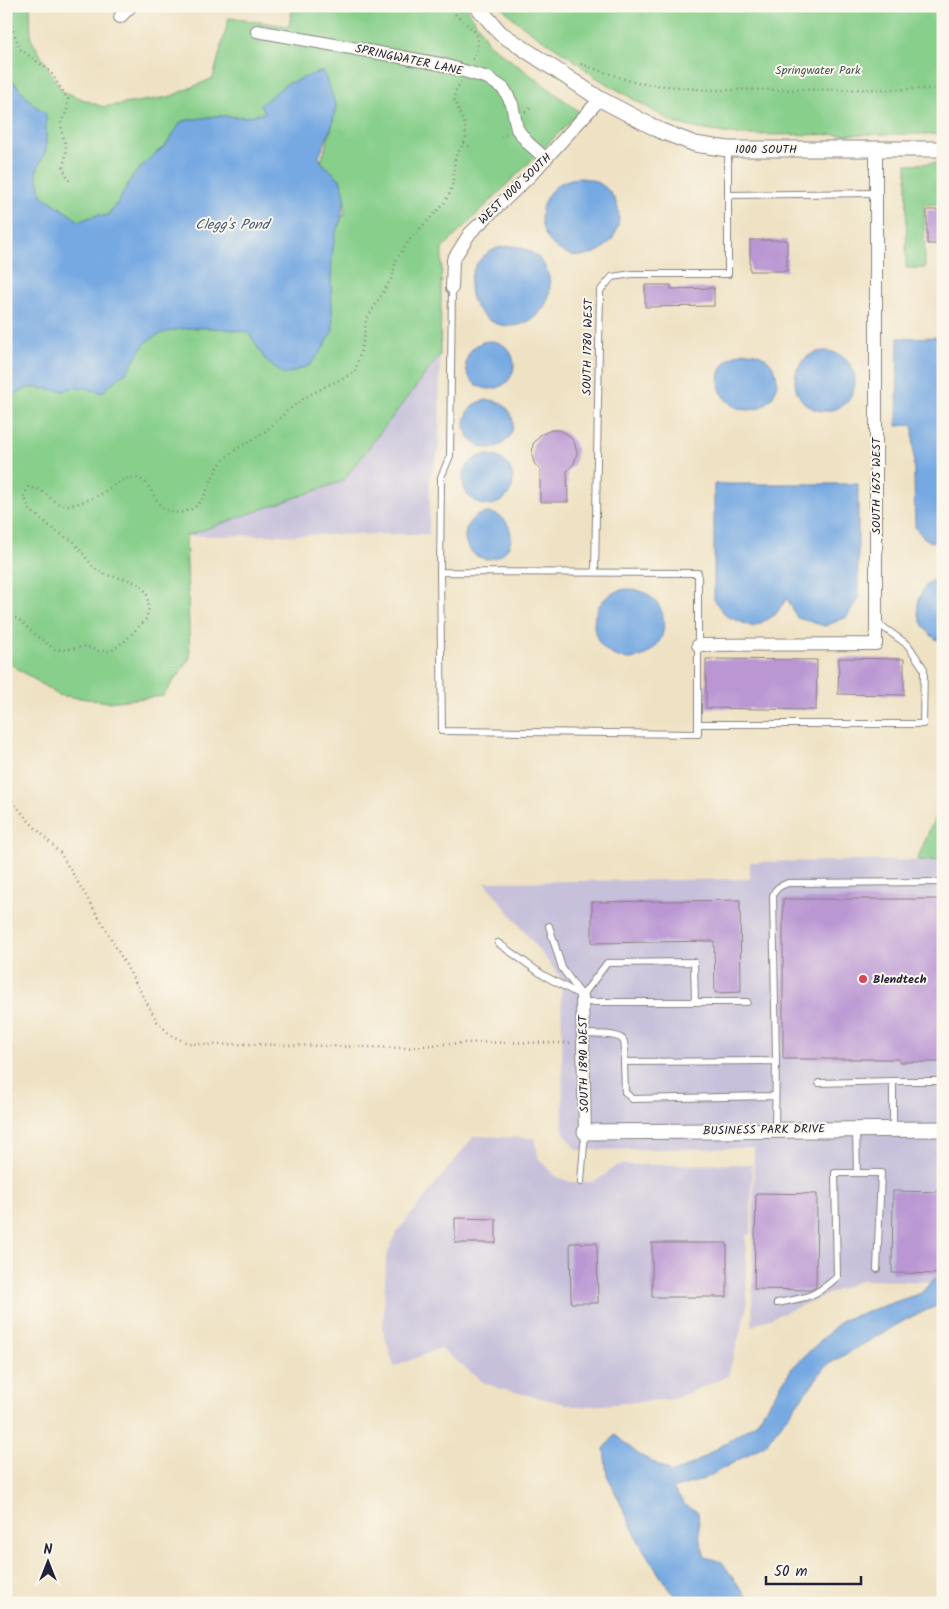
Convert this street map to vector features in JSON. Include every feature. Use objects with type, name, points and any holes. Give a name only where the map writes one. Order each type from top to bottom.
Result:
[{"type":"street","points":[[120,17],[131,6]]},
{"type":"street","name":"1000 SOUTH","points":[[477,6],[500,33],[600,99],[661,131],[695,144],[728,149],[943,149]]},
{"type":"street","name":"SPRINGWATER LANE","points":[[257,31],[440,64],[488,78],[504,89],[512,104],[517,129],[528,143],[546,159]]},
{"type":"street","name":"WEST 1000 SOUTH","points":[[452,288],[453,260],[470,232],[530,176],[600,99]]},
{"type":"street","name":"SOUTH 1675 WEST","points":[[698,645],[876,644],[876,149]]},
{"type":"street","name":"SOUTH 1890 WEST","points":[[583,999],[585,1132]]},
{"type":"street","name":"BUSINESS PARK DRIVE","points":[[585,1132],[943,1129]]},
{"type":"lane","name":"SOUTH 1780 WEST","points":[[595,572],[600,291],[612,277],[632,274],[728,274],[728,149]]},
{"type":"lane","points":[[728,195],[876,193]]},
{"type":"lane","points":[[440,572],[698,574],[698,734],[442,731],[440,572],[441,477],[450,456],[452,288]]},
{"type":"lane","points":[[698,724],[923,724],[924,669],[908,645],[876,622]]},
{"type":"lane","points":[[774,1130],[776,1060],[774,891],[788,883],[943,882]]},
{"type":"lane","points":[[549,926],[562,968],[583,999]]},
{"type":"lane","points":[[498,943],[543,975],[583,999],[748,1002]]},
{"type":"lane","points":[[583,999],[607,963],[694,962],[695,1002]]},
{"type":"lane","points":[[583,1039],[616,1035],[621,1038],[624,1042],[625,1092],[632,1099],[775,1096]]},
{"type":"lane","points":[[624,1062],[776,1060]]},
{"type":"lane","points":[[893,1081],[893,1129]]},
{"type":"lane","points":[[819,1083],[943,1081]]},
{"type":"lane","points":[[856,1129],[857,1173]]},
{"type":"lane","points":[[581,1182],[585,1132]]},
{"type":"lane","points":[[777,1303],[810,1296],[823,1290],[837,1277],[835,1173],[881,1173],[877,1269]]},
{"type":"path","points":[[10,6],[11,25],[20,49],[50,71],[68,99],[67,111],[61,122],[62,134],[66,144],[63,168],[70,182]]},
{"type":"path","points":[[449,6],[475,33],[479,40],[478,48],[472,61]]},
{"type":"path","points":[[581,64],[636,83],[706,90],[943,89]]},
{"type":"path","points":[[6,614],[18,619],[54,649],[64,650],[86,646],[97,651],[111,651],[126,640],[146,619],[149,608],[147,594],[141,585],[106,575],[94,568],[74,542],[57,532],[30,510],[24,496],[28,487],[40,490],[53,502],[68,505],[97,496],[122,481],[135,478],[144,481],[151,489],[157,502],[165,509],[182,512],[197,507],[221,463],[313,393],[356,372],[366,320],[392,278],[396,260],[411,238],[443,205],[453,181],[454,157],[466,139],[465,125],[454,99],[454,92],[462,80]]},
{"type":"path","points":[[464,142],[470,147]]},
{"type":"path","points":[[6,793],[27,819],[60,853],[103,924],[158,1023],[172,1036],[188,1043],[208,1045],[247,1044],[408,1048],[583,1039]]},
{"type":"shaded area","points":[[440,355],[439,450],[430,477],[429,534],[186,536],[343,481]]},
{"type":"shaded area","points":[[943,860],[943,1282],[862,1280],[752,1326],[754,1148],[576,1150],[563,1131],[561,978],[485,882],[750,879],[750,862]]},
{"type":"shaded area","points":[[474,1136],[534,1138],[539,1159],[555,1176],[570,1182],[592,1182],[605,1175],[617,1165],[752,1164],[751,1234],[746,1235],[747,1307],[728,1376],[674,1399],[578,1407],[498,1388],[483,1382],[440,1348],[394,1367],[383,1330],[386,1257],[396,1233]]},
{"type":"green space","points":[[6,6],[30,6],[31,39],[62,91],[103,107],[169,97],[213,78],[229,18],[289,26],[293,6],[466,6],[489,44],[580,112],[442,249],[440,355],[343,481],[186,536],[190,658],[163,696],[108,702],[58,695],[6,661],[6,272],[345,215],[342,184],[321,162],[336,106],[323,72],[266,113],[245,117],[216,116],[182,121],[166,145],[132,177],[119,201],[106,216],[98,215],[78,221],[42,195],[36,172],[46,150],[45,114],[33,104],[6,73]]},
{"type":"green space","name":"Springwater Park","points":[[501,6],[943,6],[943,134],[737,135],[674,123],[592,75],[581,65],[522,25]]},
{"type":"green space","points":[[943,163],[940,204],[924,205],[925,268],[906,268],[907,164]]},
{"type":"green space","points":[[943,797],[943,860],[917,860]]},
{"type":"water","name":"Clegg's Pond","points":[[323,71],[336,106],[332,126],[319,156],[321,162],[340,179],[345,195],[341,220],[335,235],[332,257],[333,330],[323,349],[310,365],[284,375],[266,361],[249,333],[226,329],[185,328],[161,334],[147,342],[128,370],[102,393],[78,388],[65,391],[39,388],[25,389],[19,392],[6,407],[6,73],[33,104],[46,114],[46,150],[36,172],[42,195],[79,221],[98,215],[107,216],[119,201],[132,177],[166,145],[182,121],[216,116],[245,117],[265,113],[260,105],[286,84]]},
{"type":"water","points":[[580,178],[595,181],[608,189],[616,202],[619,217],[616,232],[608,245],[595,253],[580,256],[565,253],[552,245],[544,232],[541,217],[544,202],[552,189],[565,181]]},
{"type":"water","points":[[502,246],[518,246],[539,257],[550,278],[550,294],[539,315],[518,326],[502,326],[488,320],[476,308],[470,294],[470,278],[476,264],[488,252]]},
{"type":"water","points":[[943,337],[943,541],[931,542],[922,536],[915,527],[913,425],[897,426],[898,338]]},
{"type":"water","points":[[490,341],[499,343],[507,348],[512,356],[514,365],[512,374],[507,382],[499,387],[490,389],[481,387],[473,382],[468,374],[466,365],[468,356],[473,348],[481,343]]},
{"type":"water","points":[[825,351],[841,356],[846,360],[850,365],[855,381],[850,397],[846,402],[841,406],[825,411],[809,406],[804,402],[800,397],[795,381],[800,365],[804,360],[809,356]]},
{"type":"water","points":[[742,352],[754,352],[769,360],[777,375],[777,387],[769,402],[754,410],[742,410],[727,402],[719,387],[719,375],[727,360]]},
{"type":"water","points":[[484,400],[494,400],[506,407],[513,419],[513,429],[506,441],[494,448],[484,448],[476,444],[469,437],[465,429],[465,419],[469,411],[476,404]]},
{"type":"water","points":[[483,455],[493,455],[506,462],[513,475],[513,485],[506,498],[493,505],[483,505],[474,501],[467,494],[463,485],[463,475],[467,466],[474,459]]},
{"type":"water","points":[[714,484],[858,484],[858,599],[847,617],[825,626],[797,618],[787,598],[775,615],[753,627],[726,616],[714,600]]},
{"type":"water","points":[[483,513],[493,513],[507,523],[511,536],[507,549],[501,555],[493,559],[483,559],[469,549],[465,541],[465,531],[475,517]]},
{"type":"water","points":[[943,574],[943,643],[932,636],[925,628],[918,608],[919,598],[924,589],[932,580]]},
{"type":"water","points":[[622,589],[636,589],[649,595],[658,604],[664,617],[662,637],[654,649],[636,659],[622,659],[609,653],[600,644],[594,631],[594,617],[600,604],[609,595]]},
{"type":"water","points":[[935,1278],[943,1278],[943,1303],[907,1319],[827,1365],[765,1445],[704,1479],[673,1489],[685,1505],[698,1512],[700,1540],[705,1557],[722,1562],[743,1592],[754,1603],[680,1603],[640,1544],[607,1475],[604,1449],[615,1435],[638,1454],[668,1470],[669,1475],[696,1462],[756,1423],[792,1368],[842,1320],[921,1293]]},
{"type":"building","points":[[927,210],[943,210],[943,244],[927,244]]},
{"type":"building","points":[[750,240],[787,240],[787,271],[750,271]]},
{"type":"building","points":[[645,285],[671,285],[671,289],[714,288],[714,306],[645,307]]},
{"type":"building","points":[[551,430],[559,430],[567,434],[574,442],[577,452],[574,464],[567,471],[568,502],[540,502],[540,470],[534,463],[532,454],[533,444],[540,435]]},
{"type":"building","points":[[839,658],[904,659],[904,695],[838,694]]},
{"type":"building","points":[[706,659],[817,660],[816,710],[706,708]]},
{"type":"building","name":"Blendtech","points":[[783,899],[943,899],[943,1062],[899,1062],[899,1059],[783,1059]]},
{"type":"building","points":[[740,900],[741,992],[715,993],[714,941],[592,943],[592,902]]},
{"type":"building","points":[[893,1191],[943,1192],[943,1274],[892,1273]]},
{"type":"building","points":[[756,1193],[817,1194],[816,1287],[810,1290],[754,1289]]},
{"type":"building","points":[[455,1218],[496,1219],[496,1243],[455,1243]]},
{"type":"building","points":[[570,1243],[597,1243],[598,1303],[571,1303]]},
{"type":"building","points":[[652,1243],[727,1243],[727,1297],[652,1297]]},
{"type":"place","name":"Blendtech","points":[[863,979]]}]
